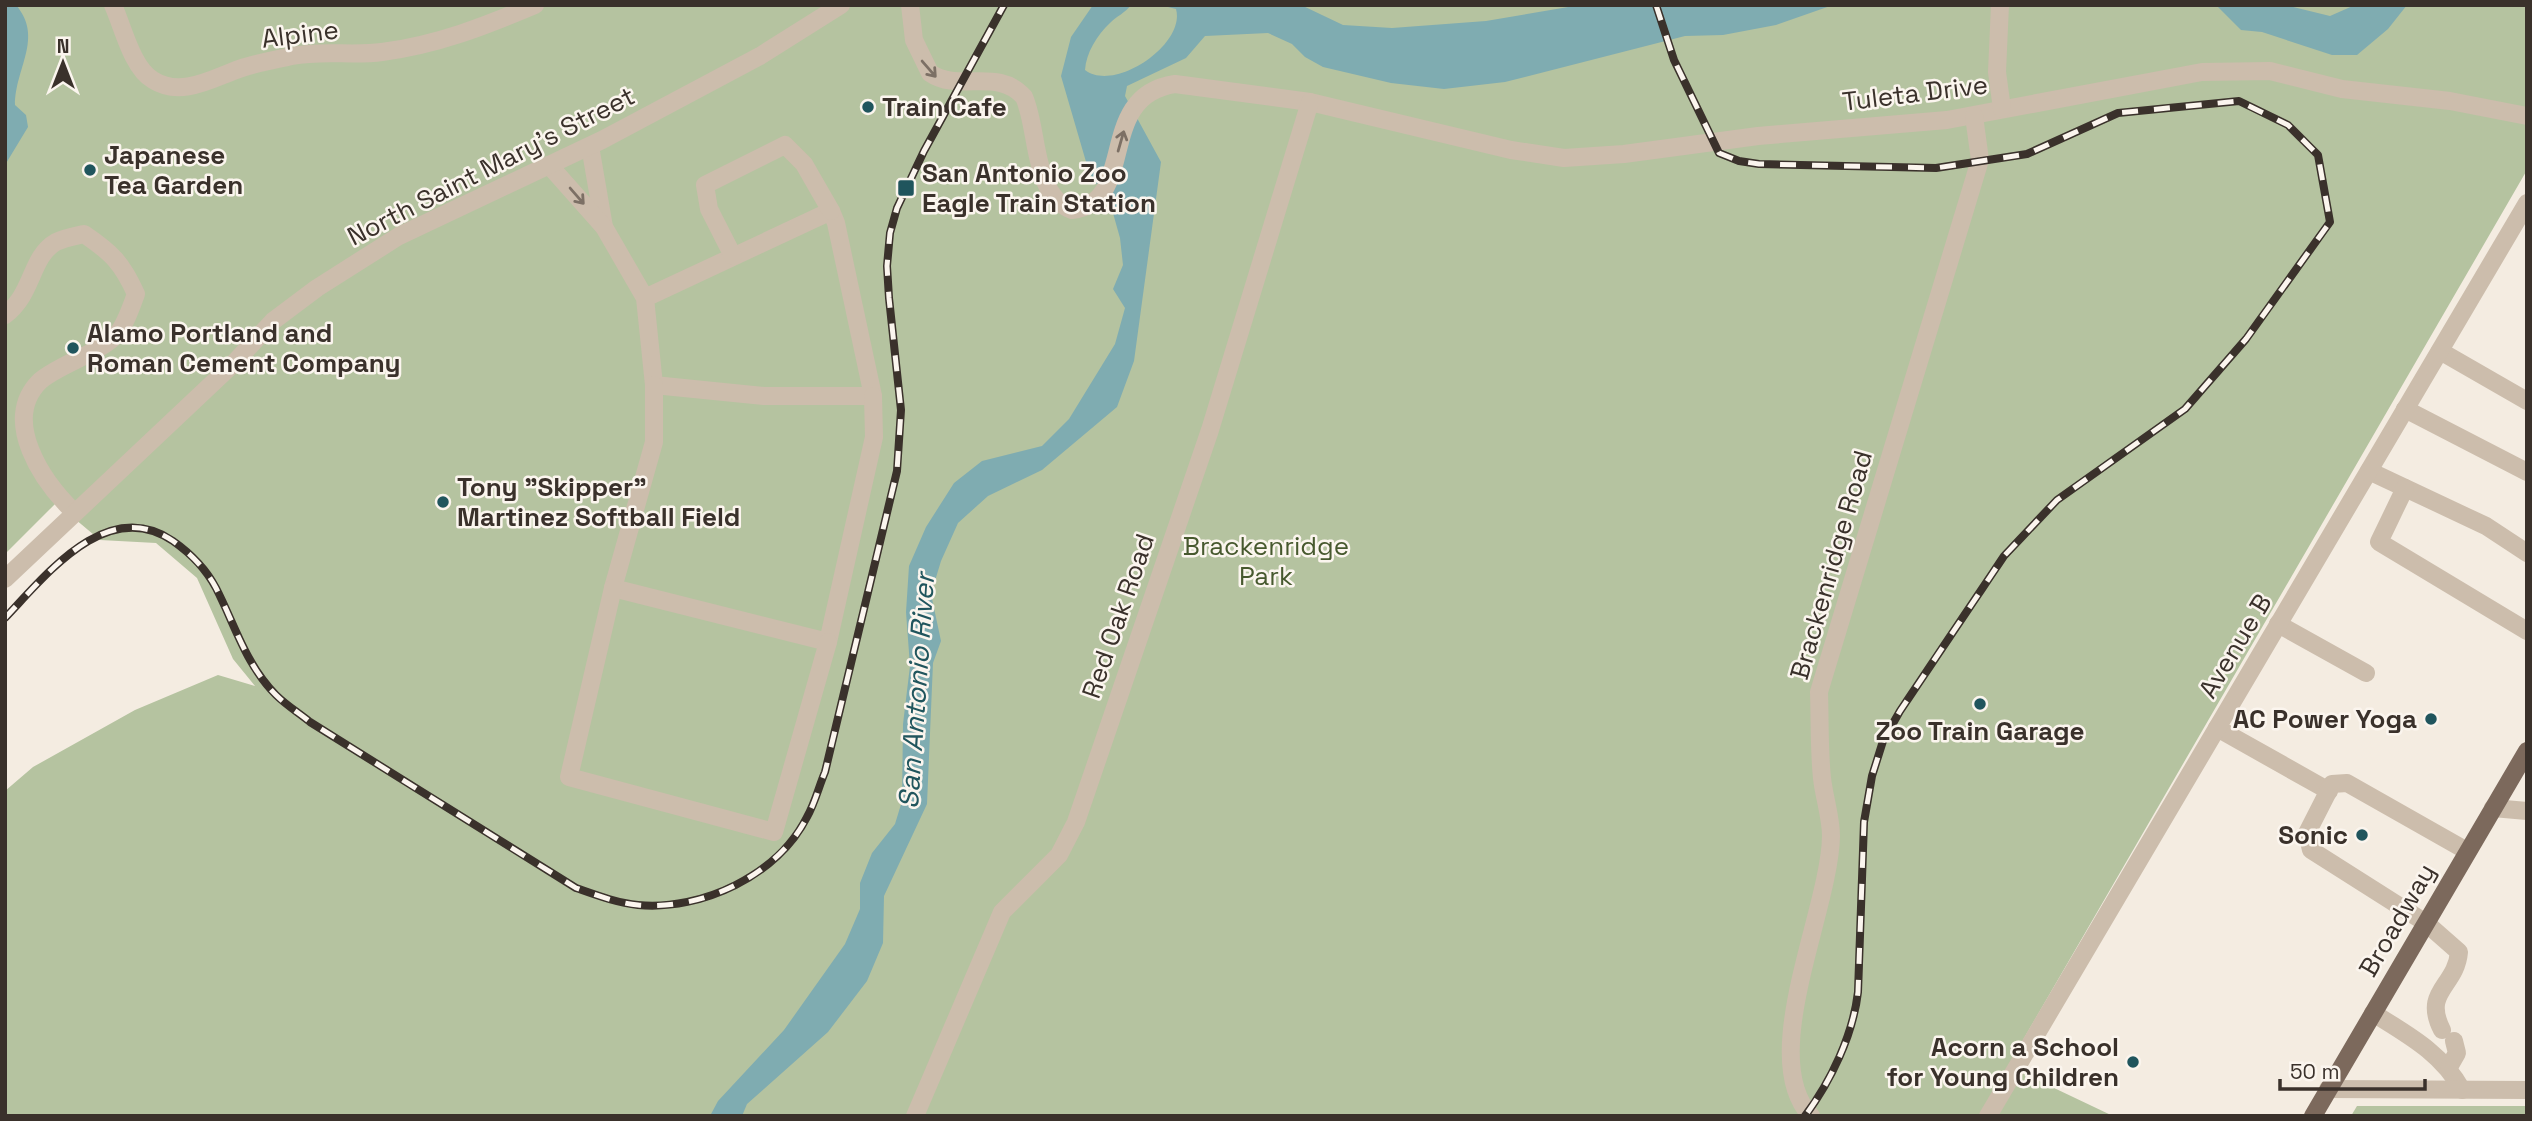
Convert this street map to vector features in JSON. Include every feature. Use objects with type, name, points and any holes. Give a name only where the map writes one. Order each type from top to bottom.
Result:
[{"type":"main road","name":"Broadway","points":[[2312,1116],[2527,751]]},
{"type":"street","name":"Alpine","points":[[114,5],[142,69],[151,80],[178,87],[220,78],[238,69],[295,55],[372,53],[434,43],[477,30],[536,5]]},
{"type":"street","name":"North Saint Mary's Street","points":[[5,579],[234,363],[272,321],[317,288],[399,236],[590,146],[760,56],[841,5]]},
{"type":"street","name":"Tuleta Drive","points":[[910,5],[914,40],[930,73],[951,82],[995,81],[1020,91],[1024,97],[1045,180],[1056,200],[1072,210],[1089,206],[1102,194],[1133,106],[1138,99],[1160,86],[1185,83],[1310,102],[1511,150],[1564,158],[1624,154],[1713,140],[1974,116],[2202,72],[2270,71],[2342,89],[2450,101],[2527,116]]},
{"type":"street","points":[[2000,5],[1997,72],[2002,109]]},
{"type":"street","name":"Red Oak Road","points":[[915,1116],[1002,912],[1059,855],[1076,822],[1207,440],[1310,102]]},
{"type":"street","name":"Brackenridge Road","points":[[1811,1116],[1791,1073],[1789,1036],[1823,898],[1831,835],[1822,778],[1819,692],[1980,160],[1974,116]]},
{"type":"street","points":[[549,165],[604,227],[645,298],[654,384],[654,442],[613,588],[569,777],[774,832],[828,642],[874,437],[873,396],[836,223],[804,164],[785,145],[705,185],[709,209],[733,257]]},
{"type":"street","points":[[590,146],[604,227]]},
{"type":"street","name":"Avenue B","points":[[1988,1116],[2527,203]]},
{"type":"street","points":[[645,298],[831,211]]},
{"type":"street","points":[[5,315],[24,297],[41,256],[57,242],[84,234],[110,251],[124,268],[136,294],[117,334],[40,382],[24,405],[24,431],[37,464],[52,490],[74,512]]},
{"type":"street","points":[[2440,351],[2527,401]]},
{"type":"street","points":[[654,384],[764,396],[873,396]]},
{"type":"street","points":[[2405,409],[2527,472]]},
{"type":"street","points":[[2369,471],[2486,526],[2527,553]]},
{"type":"street","points":[[2405,488],[2379,542],[2527,631]]},
{"type":"street","points":[[613,588],[828,642]]},
{"type":"street","points":[[2278,624],[2366,673]]},
{"type":"street","points":[[2217,728],[2329,791]]},
{"type":"street","points":[[2449,1067],[2457,1053],[2434,1014],[2435,1003],[2458,962],[2459,952],[2426,923],[2312,850],[2307,833],[2332,784],[2347,783],[2467,851]]},
{"type":"street","points":[[2493,808],[2527,811]]},
{"type":"street","points":[[2373,1013],[2419,1042],[2449,1067],[2462,1090]]},
{"type":"street","points":[[2328,1089],[2527,1090]]},
{"type":"green space","name":"Brackenridge Park","points":[[5,5],[2527,5],[2527,170],[2008,1066],[2113,1116],[5,1116],[5,791],[33,767],[135,710],[218,675],[255,686],[233,659],[197,578],[156,543],[100,540],[56,503],[5,554]]},
{"type":"green space","points":[[2357,1106],[2527,1106],[2527,1116],[2351,1116]]},
{"type":"water","points":[[5,5],[16,5],[28,29],[26,54],[15,105],[26,115],[28,127],[5,165]]},
{"type":"water","name":"San Antonio River","points":[[1093,5],[1131,5],[1105,28],[1090,51],[1086,64],[1085,70],[1098,75],[1113,75],[1146,61],[1160,50],[1170,37],[1176,23],[1176,9],[1160,5],[1301,5],[1343,25],[1392,28],[1486,21],[1580,5],[1833,5],[1776,25],[1723,35],[1685,36],[1505,82],[1444,89],[1391,83],[1323,67],[1305,57],[1292,44],[1268,33],[1205,36],[1186,58],[1127,86],[1125,96],[1161,162],[1134,361],[1117,407],[1042,470],[988,496],[958,523],[941,561],[931,594],[941,641],[933,663],[927,804],[884,896],[883,943],[867,981],[828,1032],[747,1104],[742,1116],[710,1116],[718,1101],[784,1030],[845,944],[860,909],[860,883],[872,853],[895,824],[902,801],[903,724],[910,666],[906,612],[909,566],[926,527],[954,483],[982,461],[1042,446],[1069,419],[1115,344],[1125,308],[1113,289],[1123,265],[1120,238],[1111,206],[1089,172],[1061,76],[1071,37]]},
{"type":"water","points":[[2216,5],[2285,5],[2330,16],[2355,5],[2407,5],[2388,29],[2357,55],[2332,55],[2262,32],[2241,30]]},
{"type":"railway","points":[[5,618],[59,563],[80,547],[102,534],[125,528],[149,530],[173,541],[202,568],[216,588],[257,671],[284,702],[310,722],[576,888],[622,902],[662,905],[712,895],[758,872],[794,838],[810,812],[825,772],[897,471],[901,410],[887,266],[890,233],[897,208],[924,151],[1004,5]]},
{"type":"railway","points":[[1656,5],[1674,60],[1719,153],[1739,161],[1759,164],[1936,168],[2027,154],[2118,113],[2239,101],[2288,125],[2318,155],[2330,222],[2246,339],[2185,409],[2057,500],[2004,556],[1900,711],[1883,741],[1872,776],[1864,822],[1858,992],[1855,1008],[1839,1057],[1824,1088],[1805,1116]]},
{"type":"place","name":"Train Cafe","points":[[868,107]]},
{"type":"place","name":"Japanese Tea Garden","points":[[90,170]]},
{"type":"place","name":"San Antonio Zoo Eagle Train Station","points":[[906,188]]},
{"type":"place","name":"Alamo Portland and Roman Cement Company","points":[[73,348]]},
{"type":"place","name":"Tony \"Skipper\" Martinez Softball Field","points":[[443,502]]},
{"type":"place","name":"Zoo Train Garage","points":[[1980,704]]},
{"type":"place","name":"AC Power Yoga","points":[[2431,719]]},
{"type":"place","name":"Sonic","points":[[2362,835]]},
{"type":"place","name":"Acorn a School for Young Children","points":[[2133,1062]]}]
